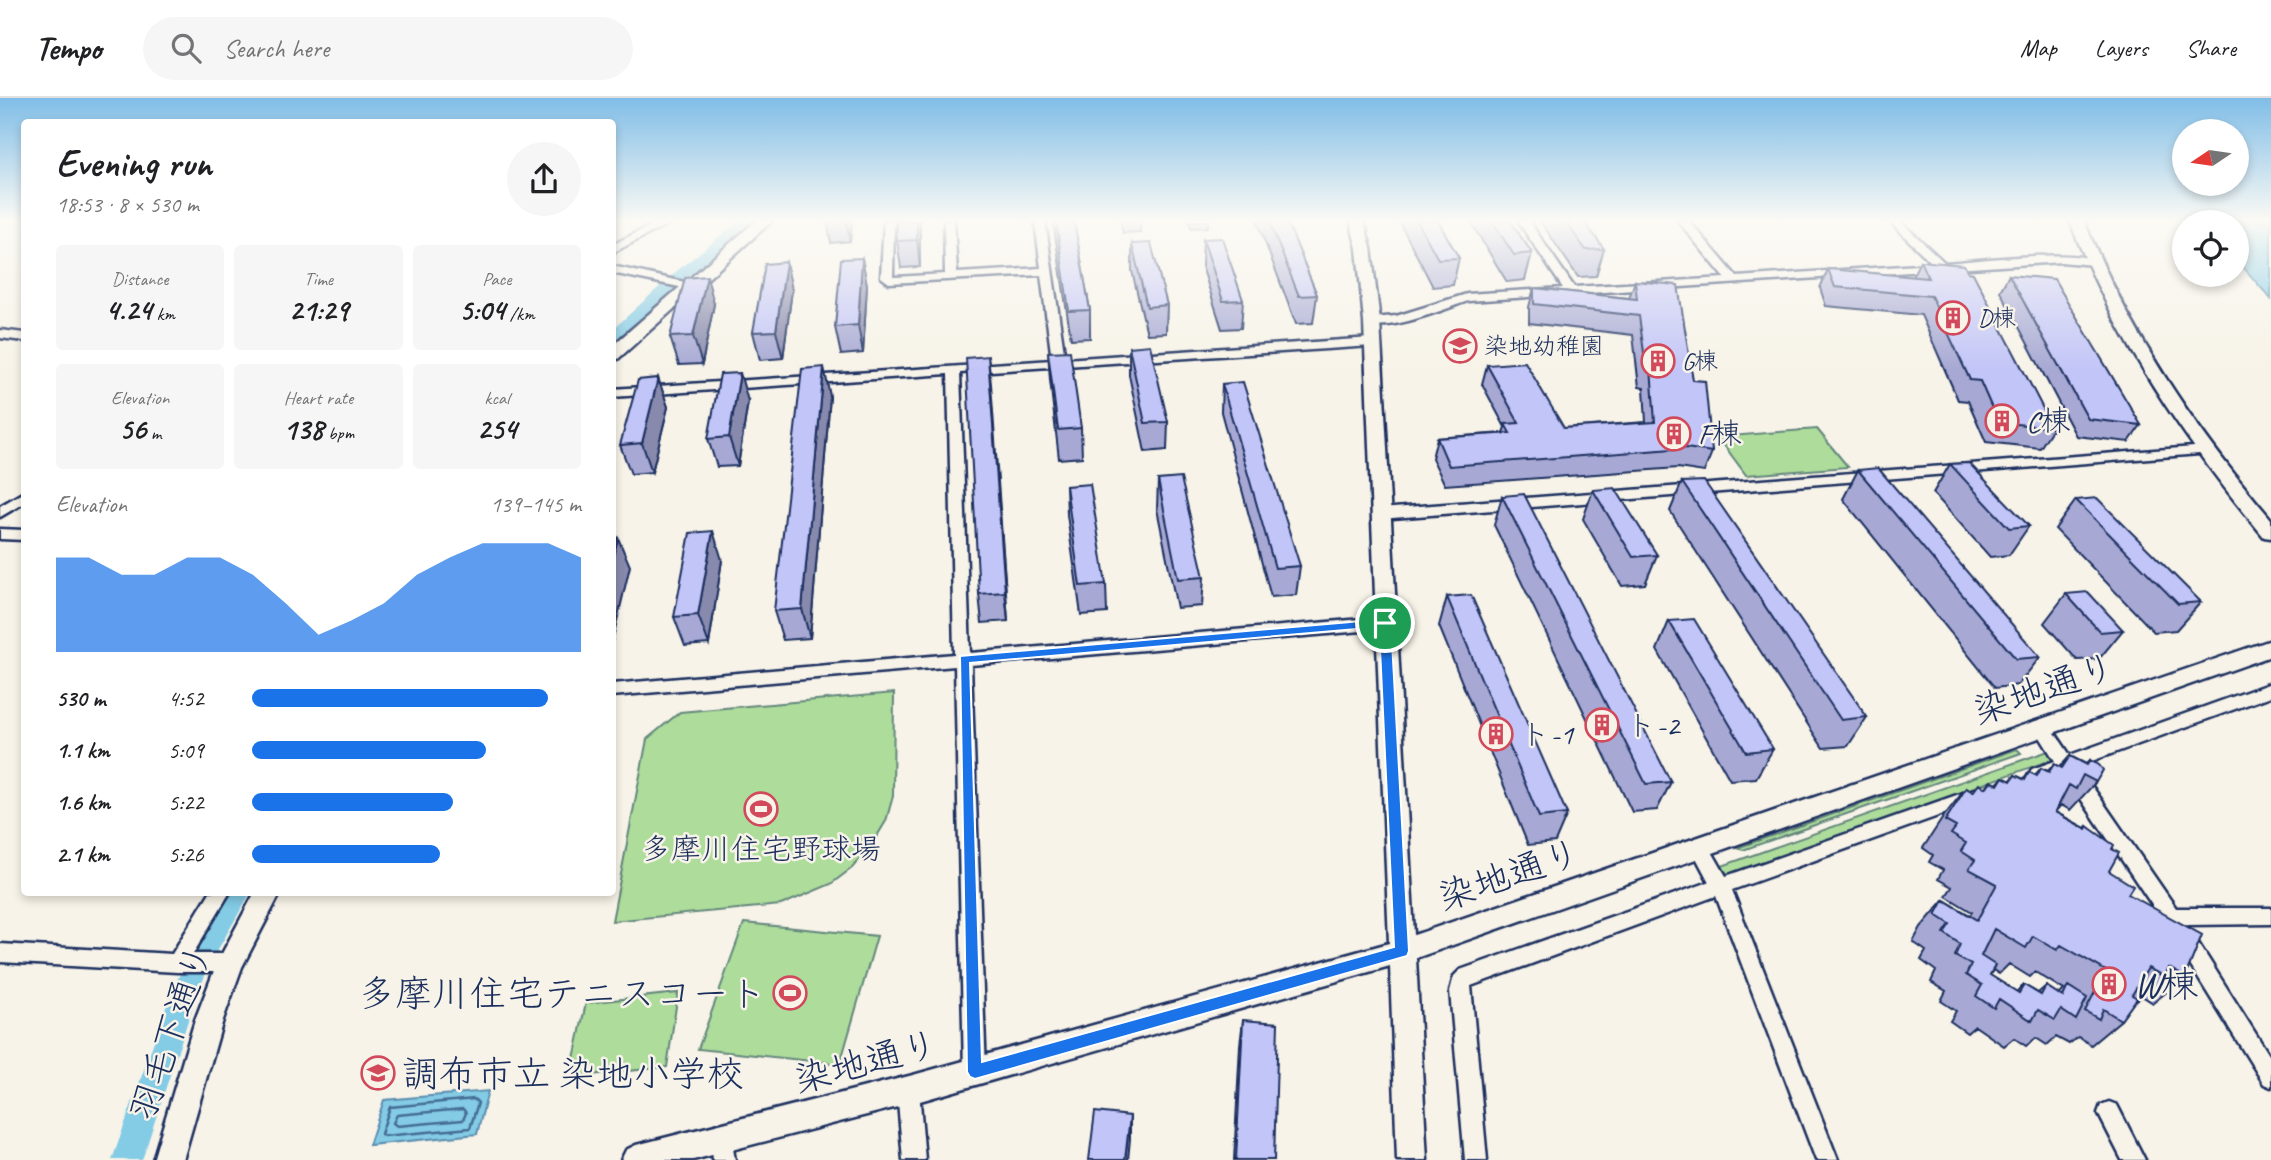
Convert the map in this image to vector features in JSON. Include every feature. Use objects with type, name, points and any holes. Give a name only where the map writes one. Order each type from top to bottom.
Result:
[{"type":"street","points":[[619,271],[685,285]]},
{"type":"street","points":[[616,351],[703,271]]},
{"type":"street","points":[[887,271],[887,277],[893,281],[1047,271],[1059,363]]},
{"type":"street","points":[[951,271],[951,278]]},
{"type":"street","points":[[1366,271],[1371,322],[1412,1160]]},
{"type":"street","points":[[1557,271],[1571,291]]},
{"type":"street","points":[[1725,271],[1734,281]]},
{"type":"street","points":[[1371,322],[1396,320],[1467,298],[1890,271]]},
{"type":"street","points":[[2097,271],[2129,334],[2165,392],[2271,532]]},
{"type":"street","points":[[0,334],[21,337]]},
{"type":"street","points":[[616,393],[1372,342]]},
{"type":"street","points":[[954,370],[975,1072]]},
{"type":"street","points":[[1380,514],[2207,450]]},
{"type":"street","points":[[0,512],[21,500]]},
{"type":"street","points":[[0,534],[21,536]]},
{"type":"street","points":[[616,690],[1385,623]]},
{"type":"street","name":"染地通り","points":[[636,1160],[723,1149],[908,1090],[1402,951],[2271,648]]},
{"type":"street","points":[[2016,781],[2271,689]]},
{"type":"street","points":[[2043,729],[2171,918],[2271,1077]]},
{"type":"street","points":[[1476,1160],[1461,982],[1466,976],[1990,790]]},
{"type":"street","points":[[1700,848],[1721,885],[1827,1160]]},
{"type":"street","points":[[179,963],[219,896]]},
{"type":"street","name":"羽毛下通り","points":[[168,1160],[209,1020],[230,962],[267,896]]},
{"type":"street","points":[[2171,918],[2271,916]]},
{"type":"street","points":[[0,953],[203,964],[230,962]]},
{"type":"street","points":[[908,1090],[914,1160]]},
{"type":"street","points":[[2109,1113],[2134,1160]]},
{"type":"green space","points":[[1817,429],[1848,467],[1746,475],[1718,437]]},
{"type":"green space","name":"多摩川住宅野球場","points":[[894,693],[893,796],[886,821],[871,846],[852,868],[831,884],[781,905],[612,921],[647,739],[680,712]]},
{"type":"green space","points":[[2017,749],[2021,753],[1743,850],[1737,848]]},
{"type":"green space","points":[[2051,750],[2054,759],[1728,874],[1719,867]]},
{"type":"green space","name":"多摩川住宅テニスコート","points":[[744,923],[877,936],[840,1064],[698,1049]]},
{"type":"green space","points":[[678,993],[667,1067],[570,1077],[586,1003]]},
{"type":"water","points":[[2249,271],[2271,271],[2271,299]]},
{"type":"water","points":[[488,1091],[477,1134],[369,1145],[384,1100]]},
{"type":"building","points":[[764,271],[785,271],[776,331],[753,332]]},
{"type":"building","points":[[840,271],[861,271],[858,325],[835,327]]},
{"type":"building","points":[[1063,271],[1083,271],[1090,310],[1069,311]]},
{"type":"building","points":[[1138,271],[1158,271],[1167,305],[1147,307]]},
{"type":"building","points":[[1213,271],[1233,271],[1243,300],[1223,301]]},
{"type":"building","points":[[1289,271],[1307,271],[1317,295],[1299,296]]},
{"type":"building","points":[[1829,271],[1928,278],[1924,271],[1967,271],[1973,273],[2053,428],[1998,422],[1980,381],[1970,380],[1931,296],[1835,287]]},
{"type":"building","points":[[2009,275],[2054,279],[2141,425],[2088,419]]},
{"type":"building","points":[[707,276],[693,336],[670,337],[685,278]]},
{"type":"building","points":[[1635,281],[1678,285],[1693,380],[1705,381],[1712,452],[1686,448],[1449,466],[1437,438],[1510,433],[1505,424],[1519,423],[1487,365],[1525,362],[1564,428],[1655,422],[1651,368],[1646,367],[1639,316],[1534,304],[1534,288],[1637,299]]},
{"type":"building","points":[[1150,345],[1168,422],[1145,423],[1129,347]]},
{"type":"building","points":[[1070,351],[1081,428],[1058,430],[1048,352]]},
{"type":"building","points":[[988,356],[1005,592],[979,594],[966,358]]},
{"type":"building","points":[[824,367],[802,609],[774,611],[802,369]]},
{"type":"building","points":[[740,373],[729,437],[708,439],[720,374]]},
{"type":"building","points":[[658,378],[642,443],[620,445],[638,380]]},
{"type":"building","points":[[1243,382],[1300,566],[1275,568],[1222,384]]},
{"type":"building","points":[[1969,463],[2029,526],[2009,528],[1950,464]]},
{"type":"building","points":[[1878,468],[2040,657],[2016,659],[1858,470]]},
{"type":"building","points":[[1181,478],[1204,577],[1178,579],[1158,480]]},
{"type":"building","points":[[1704,481],[1867,717],[1841,720],[1682,482]]},
{"type":"building","points":[[1090,484],[1106,584],[1080,586],[1066,486]]},
{"type":"building","points":[[1615,488],[1657,555],[1633,557],[1593,490]]},
{"type":"building","points":[[1524,494],[1671,782],[1646,784],[1502,496]]},
{"type":"building","points":[[2097,498],[2201,602],[2178,604],[2076,500]]},
{"type":"building","points":[[713,531],[698,615],[674,617],[690,533]]},
{"type":"building","points":[[2088,592],[2123,630],[2100,632],[2066,594]]},
{"type":"building","points":[[1471,595],[1567,814],[1539,817],[1447,597]]},
{"type":"building","points":[[1694,619],[1773,749],[1746,752],[1669,621]]},
{"type":"building","points":[[2070,756],[2087,765],[2090,760],[2103,770],[2096,782],[2083,775],[2076,789],[2069,785],[2055,812],[2086,829],[2087,826],[2114,845],[2112,849],[2119,853],[2109,871],[2133,886],[2128,894],[2202,935],[2185,977],[2169,968],[2165,977],[2148,968],[2132,995],[2137,998],[2121,1020],[2103,1009],[2099,1019],[2085,1011],[2106,971],[2061,945],[2057,950],[2033,936],[2026,948],[1994,929],[1981,956],[1995,965],[1990,975],[2019,993],[2024,985],[2041,995],[2046,986],[2063,997],[2068,986],[2087,998],[2076,1020],[2061,1010],[2055,1020],[2038,1010],[2032,1021],[1999,999],[1994,1008],[1976,996],[1982,985],[1966,975],[1971,965],[1955,956],[1960,944],[1944,933],[1950,924],[1936,915],[1944,900],[1977,920],[1997,884],[1969,869],[1975,860],[1961,851],[1966,843],[1951,834],[1956,827],[1945,821],[1966,788],[1973,792],[1979,784],[1986,788],[1991,781],[1998,785],[2003,777],[2011,781],[2015,775],[2025,780],[2029,772],[2037,776],[2041,768],[2049,772],[2054,764],[2062,768]]},
{"type":"building","points":[[1243,1020],[1278,1023],[1274,1160],[1236,1160]]},
{"type":"building","points":[[1095,1112],[1130,1116],[1125,1160],[1089,1160]]},
{"type":"waterway","points":[[616,335],[686,271]]},
{"type":"waterway","points":[[127,1160],[183,996],[203,951],[237,896]]},
{"type":"place","name":"D棟","points":[[1953,318]]},
{"type":"place","name":"染地幼稚園","points":[[1460,346]]},
{"type":"place","name":"G棟","points":[[1658,361]]},
{"type":"place","name":"C棟","points":[[2002,421]]},
{"type":"place","name":"F棟","points":[[1674,434]]},
{"type":"place","name":"ト-2","points":[[1602,725]]},
{"type":"place","name":"ト-1","points":[[1496,734]]},
{"type":"place","name":"多摩川住宅野球場","points":[[761,809]]},
{"type":"place","name":"W棟","points":[[2109,984]]},
{"type":"place","name":"多摩川住宅テニスコート","points":[[790,993]]},
{"type":"place","name":"調布市立 染地小学校","points":[[378,1073]]},
{"type":"route","points":[[1385,623],[1402,951],[975,1072],[964,659],[1385,623]]}]
